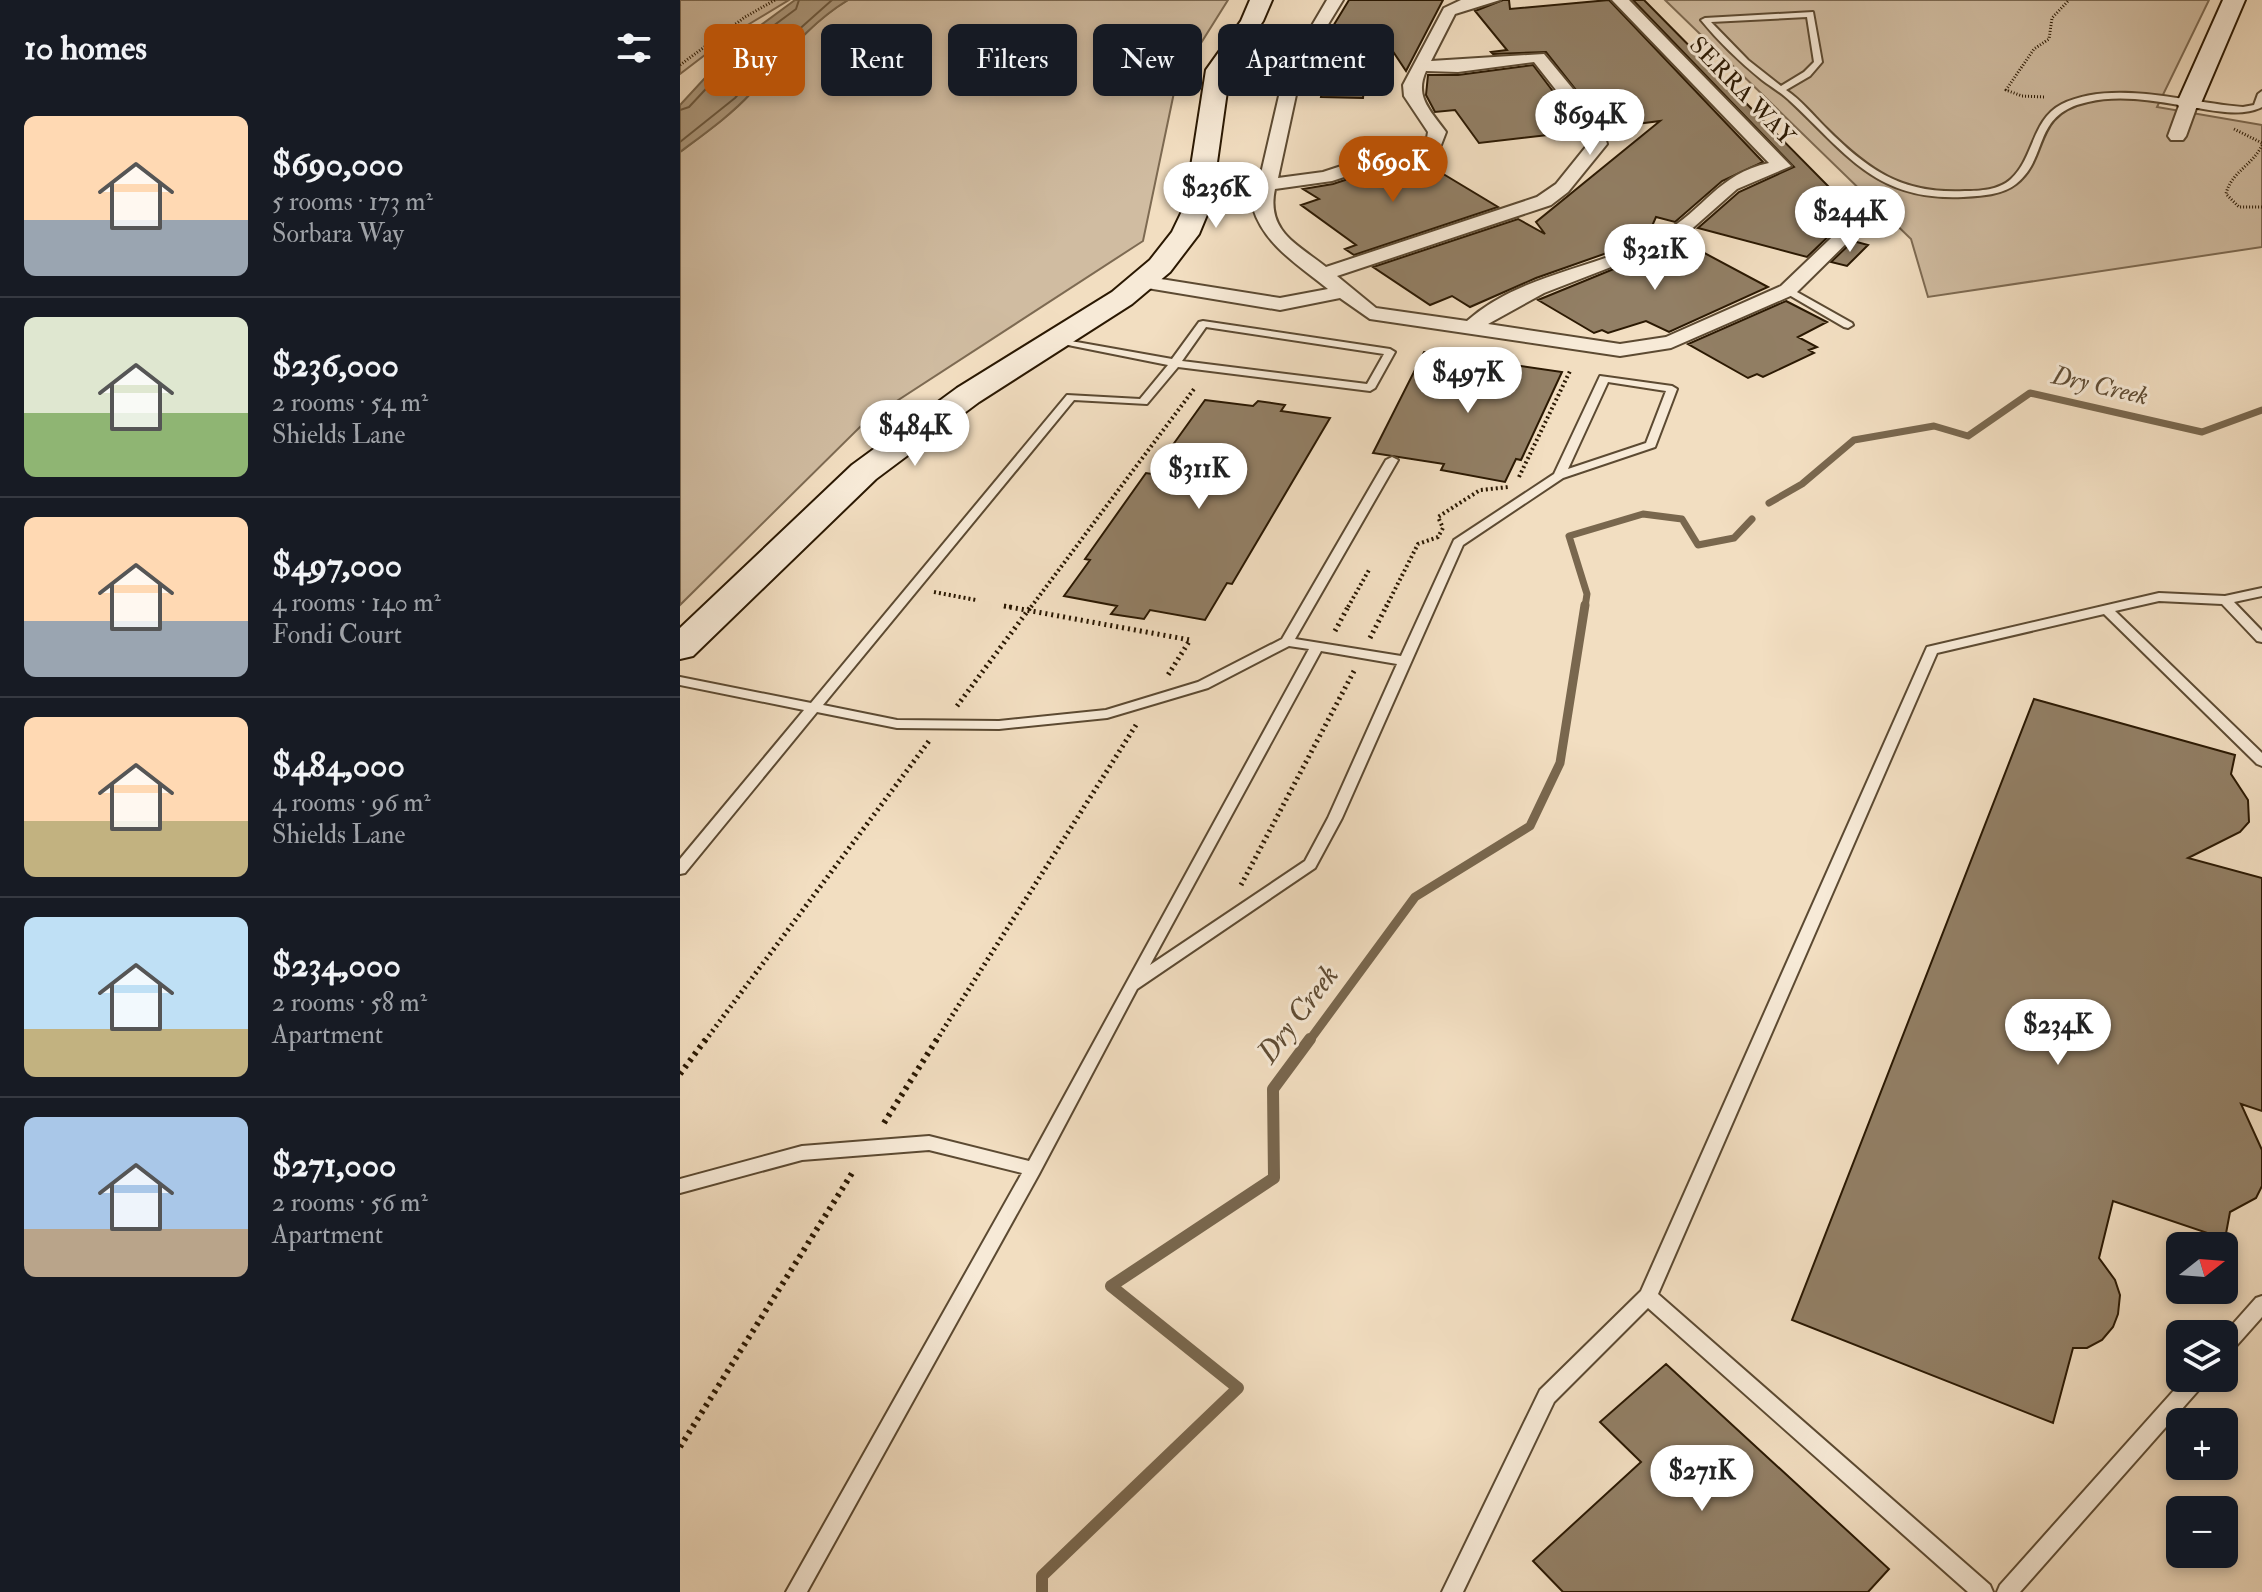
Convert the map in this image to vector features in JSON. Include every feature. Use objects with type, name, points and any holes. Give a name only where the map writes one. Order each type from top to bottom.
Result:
[{"type":"main road","points":[[680,648],[864,472],[968,395],[1058,340],[1142,282],[1174,250],[1193,219],[1201,193],[1214,84],[1225,56],[1252,21],[1261,0]]},
{"type":"main road","points":[[2189,103],[2234,0]]},
{"type":"street","points":[[1320,24],[1335,0]]},
{"type":"street","points":[[1267,185],[1326,177],[1435,141],[1437,132],[1411,92],[1421,66],[1449,11],[1467,3],[1492,0]]},
{"type":"street","name":"SERRA WAY","points":[[1471,329],[1495,307],[1669,237],[1742,175],[1782,166],[1620,0]]},
{"type":"street","points":[[1321,275],[1544,201],[1562,188],[1598,144],[1595,127],[1538,57],[1458,67],[1421,66]]},
{"type":"street","points":[[1214,84],[1218,84]]},
{"type":"street","points":[[1287,96],[1262,208],[1267,224],[1341,292],[1376,315],[1606,349],[1635,349],[1671,342],[1788,290],[1858,223]]},
{"type":"street","points":[[2177,136],[2189,103]]},
{"type":"street","points":[[1142,282],[1280,304],[1341,292]]},
{"type":"lane","points":[[1780,90],[1807,74],[1818,62],[1810,14],[1705,20],[1754,72],[1780,90],[1877,179],[1937,196],[1985,193],[2016,179],[2047,119],[2067,105],[2116,97],[2250,110],[2258,107],[2262,94]]},
{"type":"lane","points":[[1788,290],[1848,325]]},
{"type":"lane","points":[[680,869],[1071,397],[1143,402],[1175,363],[1203,324],[1390,352],[1370,388],[1175,363],[1058,340]]},
{"type":"lane","points":[[1131,985],[1310,864],[1335,818],[1458,543],[1559,476],[1651,445],[1672,389],[1604,378],[1559,476]]},
{"type":"lane","points":[[680,681],[897,724],[999,725],[1107,714],[1203,685],[1287,642],[1392,460]]},
{"type":"lane","points":[[1452,1592],[1547,1396],[1648,1296],[1932,650],[2159,597],[2225,600],[2262,592]]},
{"type":"lane","points":[[2225,600],[2262,638]]},
{"type":"lane","points":[[2106,609],[2262,761]]},
{"type":"lane","points":[[1287,642],[1405,661]]},
{"type":"lane","points":[[796,1592],[1033,1169],[1317,646]]},
{"type":"lane","points":[[680,1186],[802,1153],[929,1143],[1033,1169]]},
{"type":"lane","points":[[1648,1296],[1983,1592]]},
{"type":"lane","points":[[2238,1331],[2262,1304]]},
{"type":"lane","points":[[2007,1592],[2185,1392]]},
{"type":"path","points":[[680,65],[745,17],[775,0]]},
{"type":"path","points":[[2262,145],[2256,157],[2232,176],[2226,194],[2239,207],[2262,207]]},
{"type":"path","points":[[1368,643],[1418,544],[1438,537],[1443,528],[1438,517],[1479,489],[1494,484],[1509,487],[1518,480],[1570,371]]},
{"type":"path","points":[[950,714],[1194,389]]},
{"type":"path","points":[[1333,635],[1369,570]]},
{"type":"path","points":[[925,590],[976,600]]},
{"type":"path","points":[[1004,606],[1190,640],[1163,682]]},
{"type":"path","points":[[1238,891],[1357,665]]},
{"type":"path","points":[[884,1123],[1145,711]]},
{"type":"path","points":[[680,1074],[930,739]]},
{"type":"path","points":[[680,1447],[859,1163]]},
{"type":"shaded area","points":[[680,0],[789,0],[749,24],[704,24],[704,56],[680,74]]},
{"type":"shaded area","points":[[848,0],[1228,0],[1202,42],[1202,24],[1093,24],[1093,96],[1173,96],[1143,241],[866,421],[680,605],[680,152],[748,96],[805,96],[805,34]]},
{"type":"shaded area","points":[[1665,0],[2209,0],[2157,107],[2262,125],[2262,247],[1928,297],[1911,239]]},
{"type":"water","points":[[795,0],[848,0],[805,34],[805,24],[762,24]]},
{"type":"water","points":[[704,79],[704,96],[748,96],[680,152],[680,105]]},
{"type":"building","points":[[1349,0],[1443,0],[1406,71],[1394,53],[1394,24],[1334,24]]},
{"type":"building","points":[[1509,0],[1510,9],[1609,0],[1763,162],[1722,181],[1675,222],[1656,217],[1652,226],[1661,230],[1638,242],[1536,278],[1470,307],[1452,296],[1430,305],[1373,267],[1518,219],[1545,234],[1536,222],[1660,121],[1606,128],[1546,52],[1493,54],[1491,52],[1507,50],[1475,11]]},
{"type":"building","points":[[1633,0],[1644,0],[1829,187],[1816,201],[1822,202],[1810,222],[1836,229],[1807,257],[1698,228],[1739,192],[1794,167]]},
{"type":"building","points":[[1533,65],[1583,131],[1479,143],[1455,110],[1435,112],[1426,95],[1428,75],[1458,75]]},
{"type":"building","points":[[1321,96],[1363,96],[1363,98]]},
{"type":"building","points":[[1415,157],[1498,207],[1354,255],[1345,249],[1356,245],[1301,205],[1319,199],[1303,189],[1333,184]]},
{"type":"building","points":[[1682,241],[1768,287],[1669,332],[1646,321],[1608,333],[1602,330],[1594,333],[1538,300]]},
{"type":"building","points":[[1853,241],[1868,245],[1847,266],[1831,262]]},
{"type":"building","points":[[1786,301],[1827,322],[1798,337],[1817,347],[1809,350],[1814,353],[1763,377],[1757,374],[1748,378],[1688,344]]},
{"type":"building","points":[[1424,352],[1562,372],[1521,460],[1516,459],[1505,482],[1441,470],[1444,464],[1373,453]]},
{"type":"building","points":[[1205,400],[1253,406],[1258,401],[1285,405],[1281,411],[1330,418],[1232,584],[1227,583],[1205,620],[1150,610],[1144,619],[1111,614],[1117,606],[1064,596],[1090,560],[1085,559],[1146,473],[1152,474]]},
{"type":"building","points":[[2034,699],[2235,755],[2231,774],[2248,800],[2249,822],[2240,832],[2188,858],[2262,878],[2262,1111],[2241,1104],[2262,1150],[2262,1186],[2256,1198],[2230,1212],[2226,1232],[2204,1232],[2113,1201],[2099,1258],[2115,1280],[2120,1295],[2118,1314],[2113,1327],[2102,1340],[2087,1348],[2073,1348],[2053,1423],[1792,1320]]},
{"type":"building","points":[[1666,1364],[1889,1569],[1868,1592],[1563,1592],[1533,1561],[1641,1462],[1600,1422]]},
{"type":"waterway","name":"Dry Creek","points":[[1769,503],[1802,484],[1854,440],[1934,426],[1968,436],[2030,393],[2202,432],[2262,410]]},
{"type":"waterway","name":"Dry Creek","points":[[1585,607],[1587,594],[1569,536],[1643,514],[1682,519],[1698,545],[1734,538],[1752,519]]},
{"type":"waterway","name":"Dry Creek","points":[[1309,1041],[1415,897],[1530,826],[1560,763],[1585,605]]},
{"type":"waterway","name":"Dry Creek","points":[[1042,1592],[1042,1576],[1238,1388],[1111,1286],[1274,1178],[1273,1089],[1310,1039]]}]
